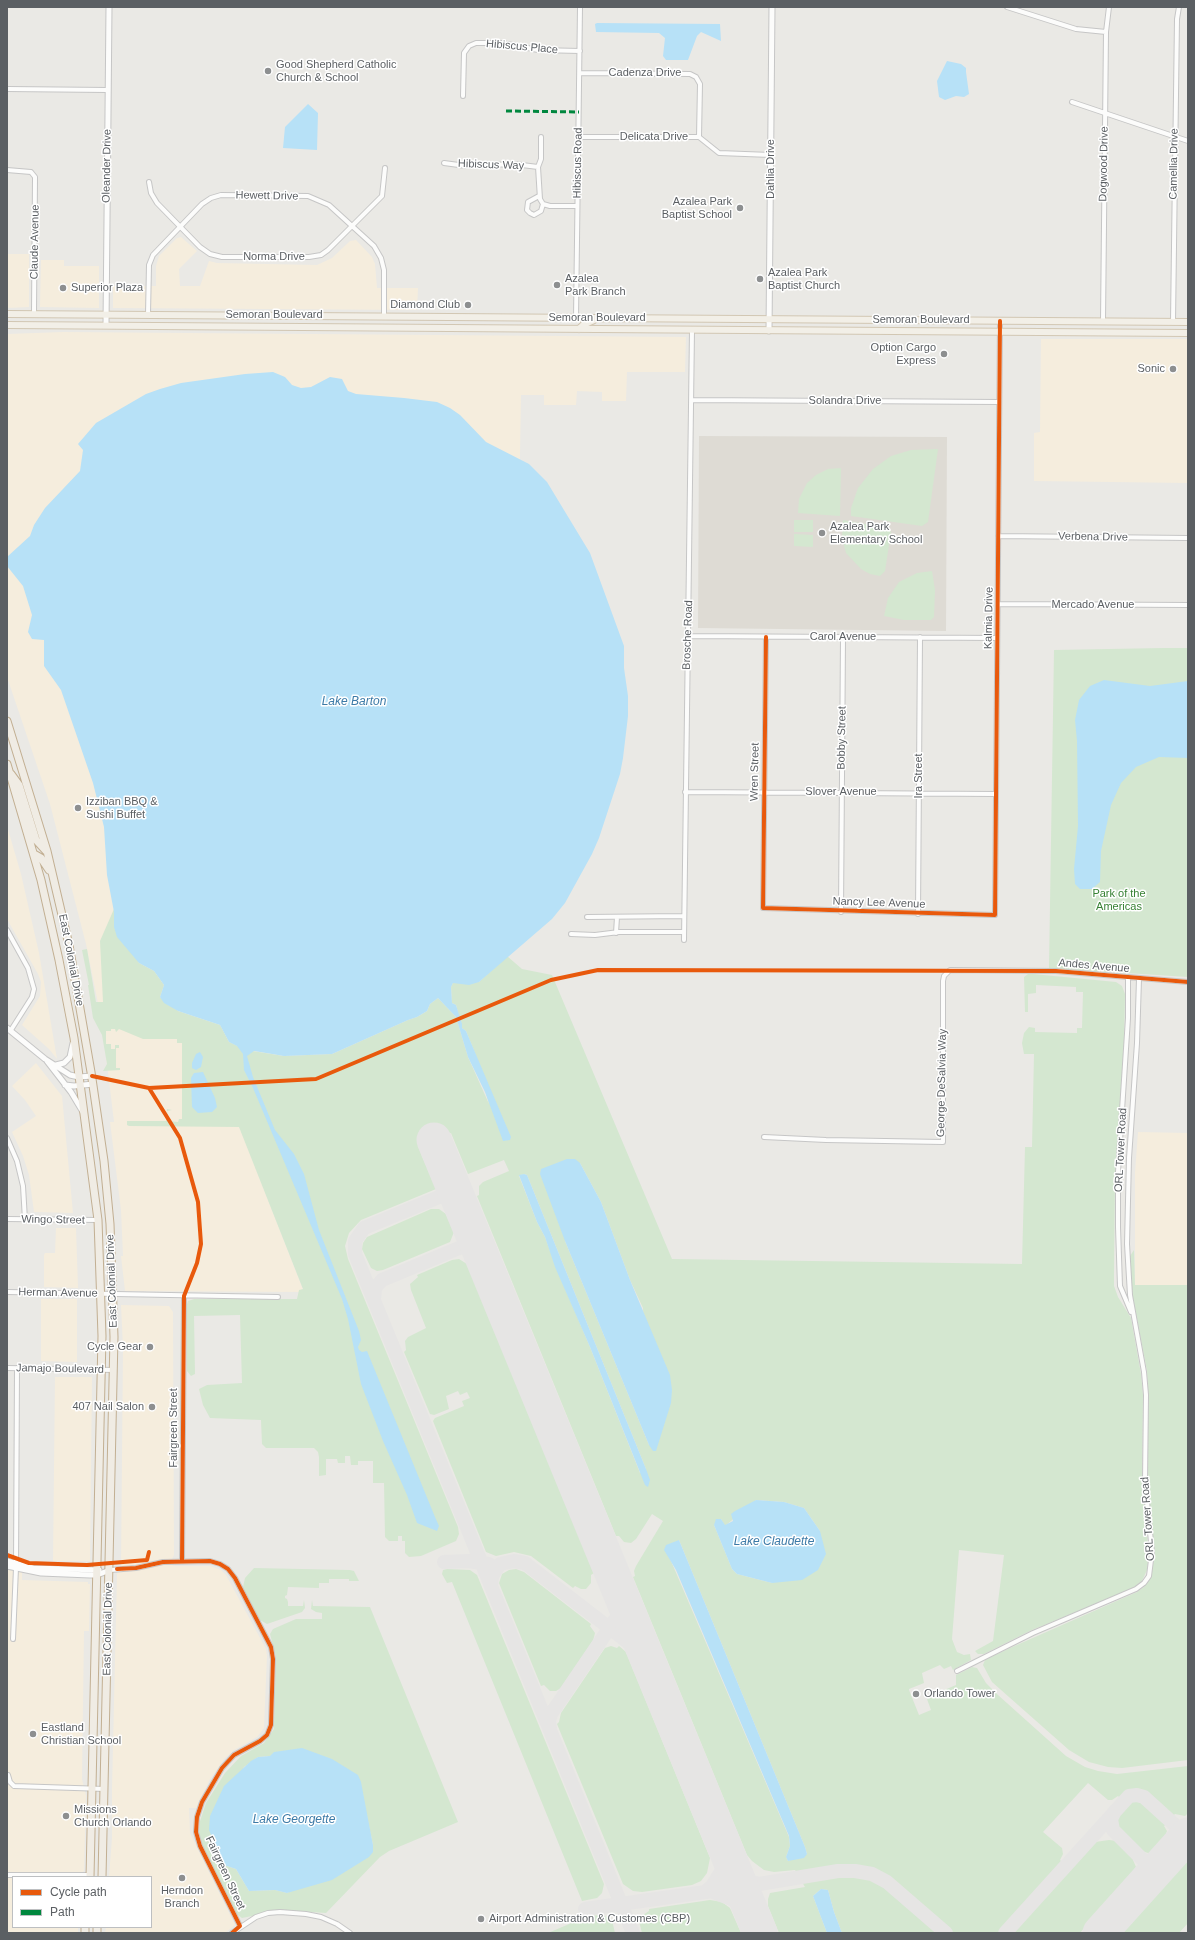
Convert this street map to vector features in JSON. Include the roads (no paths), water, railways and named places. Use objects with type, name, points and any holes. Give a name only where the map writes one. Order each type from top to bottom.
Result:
[{"type":"highway","name":"East Colonial Drive","points":[[7,721],[47,851],[76,982],[92,1076],[107,1193],[114,1295],[114,1370],[105,1798],[101,1876]]},
{"type":"highway","name":"East Colonial Drive","points":[[7,764],[34,854],[55,940],[74,1038],[98,1220],[102,1293],[102,1370],[91,1876]]},
{"type":"highway","points":[[10,773],[19,784],[36,840],[47,851]]},
{"type":"highway","points":[[34,854],[41,858],[53,877]]},
{"type":"highway","points":[[95,1684],[102,1692],[107,1705]]},
{"type":"highway","points":[[91,1859],[95,1872],[100,1876]]},
{"type":"main road","name":"Semoran Boulevard","points":[[7,314],[1188,322]]},
{"type":"main road","points":[[367,327],[377,325],[381,322],[384,316]]},
{"type":"main road","points":[[384,328],[390,319],[400,316]]},
{"type":"main road","points":[[550,329],[566,326],[576,318]]},
{"type":"main road","points":[[579,329],[589,321],[603,318]]},
{"type":"main road","name":"Semoran Boulevard","points":[[7,325],[1188,333]]},
{"type":"street","name":"Oleander Drive","points":[[106,325],[109,7]]},
{"type":"street","name":"Hibiscus Road","points":[[576,318],[580,7]]},
{"type":"street","name":"Dahlia Drive","points":[[769,331],[772,7]]},
{"type":"street","points":[[1007,7],[1076,29],[1106,32]]},
{"type":"street","name":"Dogwood Drive","points":[[1103,321],[1106,32],[1109,7]]},
{"type":"street","name":"Camellia Drive","points":[[1173,322],[1177,19],[1179,7]]},
{"type":"street","name":"Hibiscus Place","points":[[463,96],[464,53],[468,46],[476,43],[502,43],[538,50],[580,51]]},
{"type":"street","name":"Cadenza Drive","points":[[580,73],[690,74],[696,77],[700,84],[699,137]]},
{"type":"street","points":[[7,89],[108,90]]},
{"type":"street","points":[[1072,102],[1188,141]]},
{"type":"street","name":"Hibiscus Way","points":[[539,196],[538,167],[541,159],[541,137]]},
{"type":"street","name":"Delicata Drive","points":[[579,137],[699,137],[719,153],[771,155]]},
{"type":"street","name":"Hibiscus Way","points":[[444,163],[466,166],[514,164],[538,167]]},
{"type":"street","name":"Norma Drive","points":[[149,182],[151,193],[157,203],[200,247],[210,254],[222,257],[321,256],[382,196],[385,168]]},
{"type":"street","name":"Claude Avenue","points":[[7,170],[31,172],[35,177],[34,314]]},
{"type":"street","name":"Hewett Drive","points":[[148,314],[149,265],[153,255],[202,204],[211,198],[221,195],[308,196],[329,205],[374,246],[381,258],[384,270],[384,316]]},
{"type":"street","points":[[539,196],[544,204],[541,210],[534,214],[527,210],[528,202],[539,196]]},
{"type":"street","points":[[544,204],[577,206]]},
{"type":"street","name":"Kalmia Drive","points":[[995,915],[1000,321]]},
{"type":"street","name":"Brosche Road","points":[[684,940],[692,330]]},
{"type":"street","name":"Solandra Drive","points":[[692,400],[999,402]]},
{"type":"street","name":"Verbena Drive","points":[[998,536],[1188,538]]},
{"type":"street","name":"Mercado Avenue","points":[[998,604],[1188,605]]},
{"type":"street","name":"Carol Avenue","points":[[689,636],[997,638]]},
{"type":"street","name":"Wren Street","points":[[763,908],[766,637]]},
{"type":"street","name":"Bobby Street","points":[[841,912],[843,637]]},
{"type":"street","name":"Ira Street","points":[[918,914],[920,637]]},
{"type":"street","name":"Slover Avenue","points":[[685,792],[919,792],[996,794]]},
{"type":"street","name":"Nancy Lee Avenue","points":[[763,908],[841,912],[995,915]]},
{"type":"street","points":[[587,917],[684,916]]},
{"type":"street","points":[[616,933],[617,917]]},
{"type":"street","points":[[7,930],[28,968],[34,989],[32,997],[9,1029],[45,1059],[73,1077],[92,1076]]},
{"type":"street","points":[[571,934],[595,935],[616,933],[684,932]]},
{"type":"street","name":"Andes Avenue","points":[[950,970],[1056,971],[1188,982]]},
{"type":"street","name":"George DeSalvia Way","points":[[764,1137],[826,1140],[943,1142],[943,981],[944,976],[950,970]]},
{"type":"street","name":"ORL Tower Road","points":[[1128,978],[1126,1062],[1118,1172],[1118,1244],[1120,1286],[1134,1320]]},
{"type":"street","name":"ORL Tower Road","points":[[957,1671],[1033,1633],[1136,1590],[1149,1576],[1152,1552],[1144,1481],[1146,1395],[1144,1372],[1129,1287],[1127,1244],[1128,1158],[1137,1043],[1139,978]]},
{"type":"street","points":[[56,1065],[64,1063],[70,1057],[74,1038]]},
{"type":"street","points":[[45,1059],[74,1097],[85,1116]]},
{"type":"street","points":[[65,1085],[80,1086],[93,1084]]},
{"type":"street","points":[[1121,1130],[1131,1131]]},
{"type":"street","points":[[7,1138],[17,1161],[23,1186],[25,1220]]},
{"type":"street","name":"Wingo Street","points":[[7,1219],[98,1220]]},
{"type":"street","points":[[1118,1244],[1127,1244]]},
{"type":"street","name":"Herman Avenue","points":[[7,1292],[278,1297]]},
{"type":"street","name":"Fairgreen Street","points":[[182,1561],[184,1296]]},
{"type":"street","name":"Jamajo Boulevard","points":[[7,1368],[114,1370]]},
{"type":"street","points":[[13,1639],[16,1566],[17,1368]]},
{"type":"street","points":[[100,1473],[112,1473]]},
{"type":"street","points":[[7,1561],[16,1566]]},
{"type":"street","name":"Fairgreen Street","points":[[110,1570],[136,1568],[163,1562],[210,1561],[220,1564],[228,1569],[235,1578],[271,1647],[273,1659],[271,1725],[267,1735],[260,1741],[234,1755],[222,1768],[198,1810],[196,1832],[200,1846],[240,1926]]},
{"type":"street","points":[[7,1566],[97,1572],[110,1570]]},
{"type":"street","points":[[8,1775],[10,1782],[14,1786],[105,1788]]},
{"type":"street","points":[[93,1788],[105,1798]]},
{"type":"street","points":[[7,1875],[91,1876]]},
{"type":"street","points":[[232,1933],[240,1926],[256,1917],[268,1913],[293,1912],[321,1917],[338,1924],[350,1933]]},
{"type":"water","points":[[595,24],[720,24],[721,41],[701,32],[697,36],[688,60],[666,60],[663,56],[665,38],[659,33],[596,32]]},
{"type":"water","points":[[947,61],[961,64],[966,68],[969,94],[964,97],[956,96],[945,100],[939,97],[937,81]]},
{"type":"water","points":[[308,104],[318,113],[317,150],[283,148],[285,127]]},
{"type":"water","name":"Lake Barton","points":[[273,372],[285,377],[292,385],[301,388],[311,387],[330,377],[342,379],[348,391],[356,394],[437,402],[460,415],[486,442],[529,464],[547,482],[590,553],[624,646],[624,668],[628,696],[628,716],[623,758],[620,774],[599,838],[592,854],[565,903],[552,919],[479,982],[469,985],[453,983],[451,987],[452,1003],[456,1005],[462,1028],[466,1031],[511,1137],[510,1140],[503,1141],[485,1092],[468,1057],[456,1017],[438,998],[430,1004],[427,1011],[417,1017],[332,1054],[284,1056],[254,1051],[247,1056],[253,1077],[275,1130],[294,1154],[304,1174],[319,1230],[359,1331],[361,1340],[358,1347],[359,1350],[362,1352],[367,1351],[439,1526],[437,1531],[417,1523],[407,1495],[383,1441],[361,1384],[348,1319],[342,1299],[244,1070],[243,1054],[237,1046],[229,1042],[220,1025],[178,1011],[164,1003],[160,997],[164,985],[154,971],[139,963],[117,937],[114,927],[114,912],[107,875],[104,827],[93,783],[61,690],[44,666],[44,640],[32,639],[28,632],[32,615],[23,586],[7,566],[7,557],[30,536],[34,525],[45,508],[80,471],[83,450],[78,444],[96,423],[146,394],[160,389],[181,383],[245,374]]},
{"type":"water","points":[[1104,680],[1150,686],[1188,681],[1188,758],[1159,757],[1136,767],[1121,783],[1111,805],[1101,851],[1100,882],[1092,889],[1080,889],[1075,884],[1074,869],[1078,826],[1077,741],[1075,720],[1079,700],[1090,686]]},
{"type":"water","points":[[200,1052],[203,1057],[201,1067],[196,1070],[192,1068],[192,1063],[196,1054]]},
{"type":"water","points":[[203,1072],[215,1098],[217,1107],[212,1112],[198,1113],[192,1107],[191,1078],[194,1073]]},
{"type":"water","points":[[567,1159],[575,1159],[580,1163],[601,1202],[630,1280],[670,1375],[672,1390],[671,1403],[656,1451],[653,1451],[649,1445],[565,1241],[540,1174],[541,1169]]},
{"type":"water","points":[[519,1175],[527,1175],[646,1469],[650,1480],[648,1487],[645,1485],[590,1347],[555,1267],[545,1237],[537,1222]]},
{"type":"water","name":"Lake Claudette","points":[[756,1500],[784,1502],[804,1508],[820,1531],[826,1554],[818,1570],[802,1580],[772,1583],[737,1574],[732,1569],[714,1525],[716,1519],[721,1519],[725,1525],[733,1521],[731,1514]]},
{"type":"water","points":[[679,1540],[805,1847],[807,1854],[804,1858],[788,1861],[786,1857],[790,1846],[789,1836],[676,1570],[664,1550],[666,1545]]},
{"type":"water","name":"Lake Georgette","points":[[302,1748],[332,1759],[358,1775],[361,1782],[373,1852],[369,1857],[332,1880],[287,1893],[275,1890],[249,1891],[236,1869],[224,1865],[209,1830],[210,1816],[224,1786],[251,1761],[258,1757],[270,1756],[274,1752]]},
{"type":"water","points":[[821,1889],[828,1890],[842,1933],[827,1933],[813,1896]]},
{"type":"place","name":"Good Shepherd Catholic Church & School","points":[[268,71]]},
{"type":"place","name":"Azalea Park Baptist School","points":[[740,208]]},
{"type":"place","name":"Azalea Park Baptist Church","points":[[760,279]]},
{"type":"place","name":"Azalea Park Branch","points":[[557,285]]},
{"type":"place","name":"Superior Plaza","points":[[63,288]]},
{"type":"place","name":"Diamond Club","points":[[468,305]]},
{"type":"place","name":"Option Cargo Express","points":[[944,354]]},
{"type":"place","name":"Sonic","points":[[1173,369]]},
{"type":"place","name":"Azalea Park Elementary School","points":[[822,533]]},
{"type":"place","name":"Izziban BBQ & Sushi Buffet","points":[[78,808]]},
{"type":"place","name":"Cycle Gear","points":[[150,1347]]},
{"type":"place","name":"407 Nail Salon","points":[[152,1407]]},
{"type":"place","name":"Orlando Tower","points":[[916,1694]]},
{"type":"place","name":"Eastland Christian School","points":[[33,1734]]},
{"type":"place","name":"Missions Church Orlando","points":[[66,1816]]},
{"type":"place","name":"Herndon Branch","points":[[182,1878]]},
{"type":"place","name":"Airport Administration & Customes (CBP)","points":[[481,1919]]},
{"type":"park label","name":"Park of the Americas","points":[[1119,900]]}]
